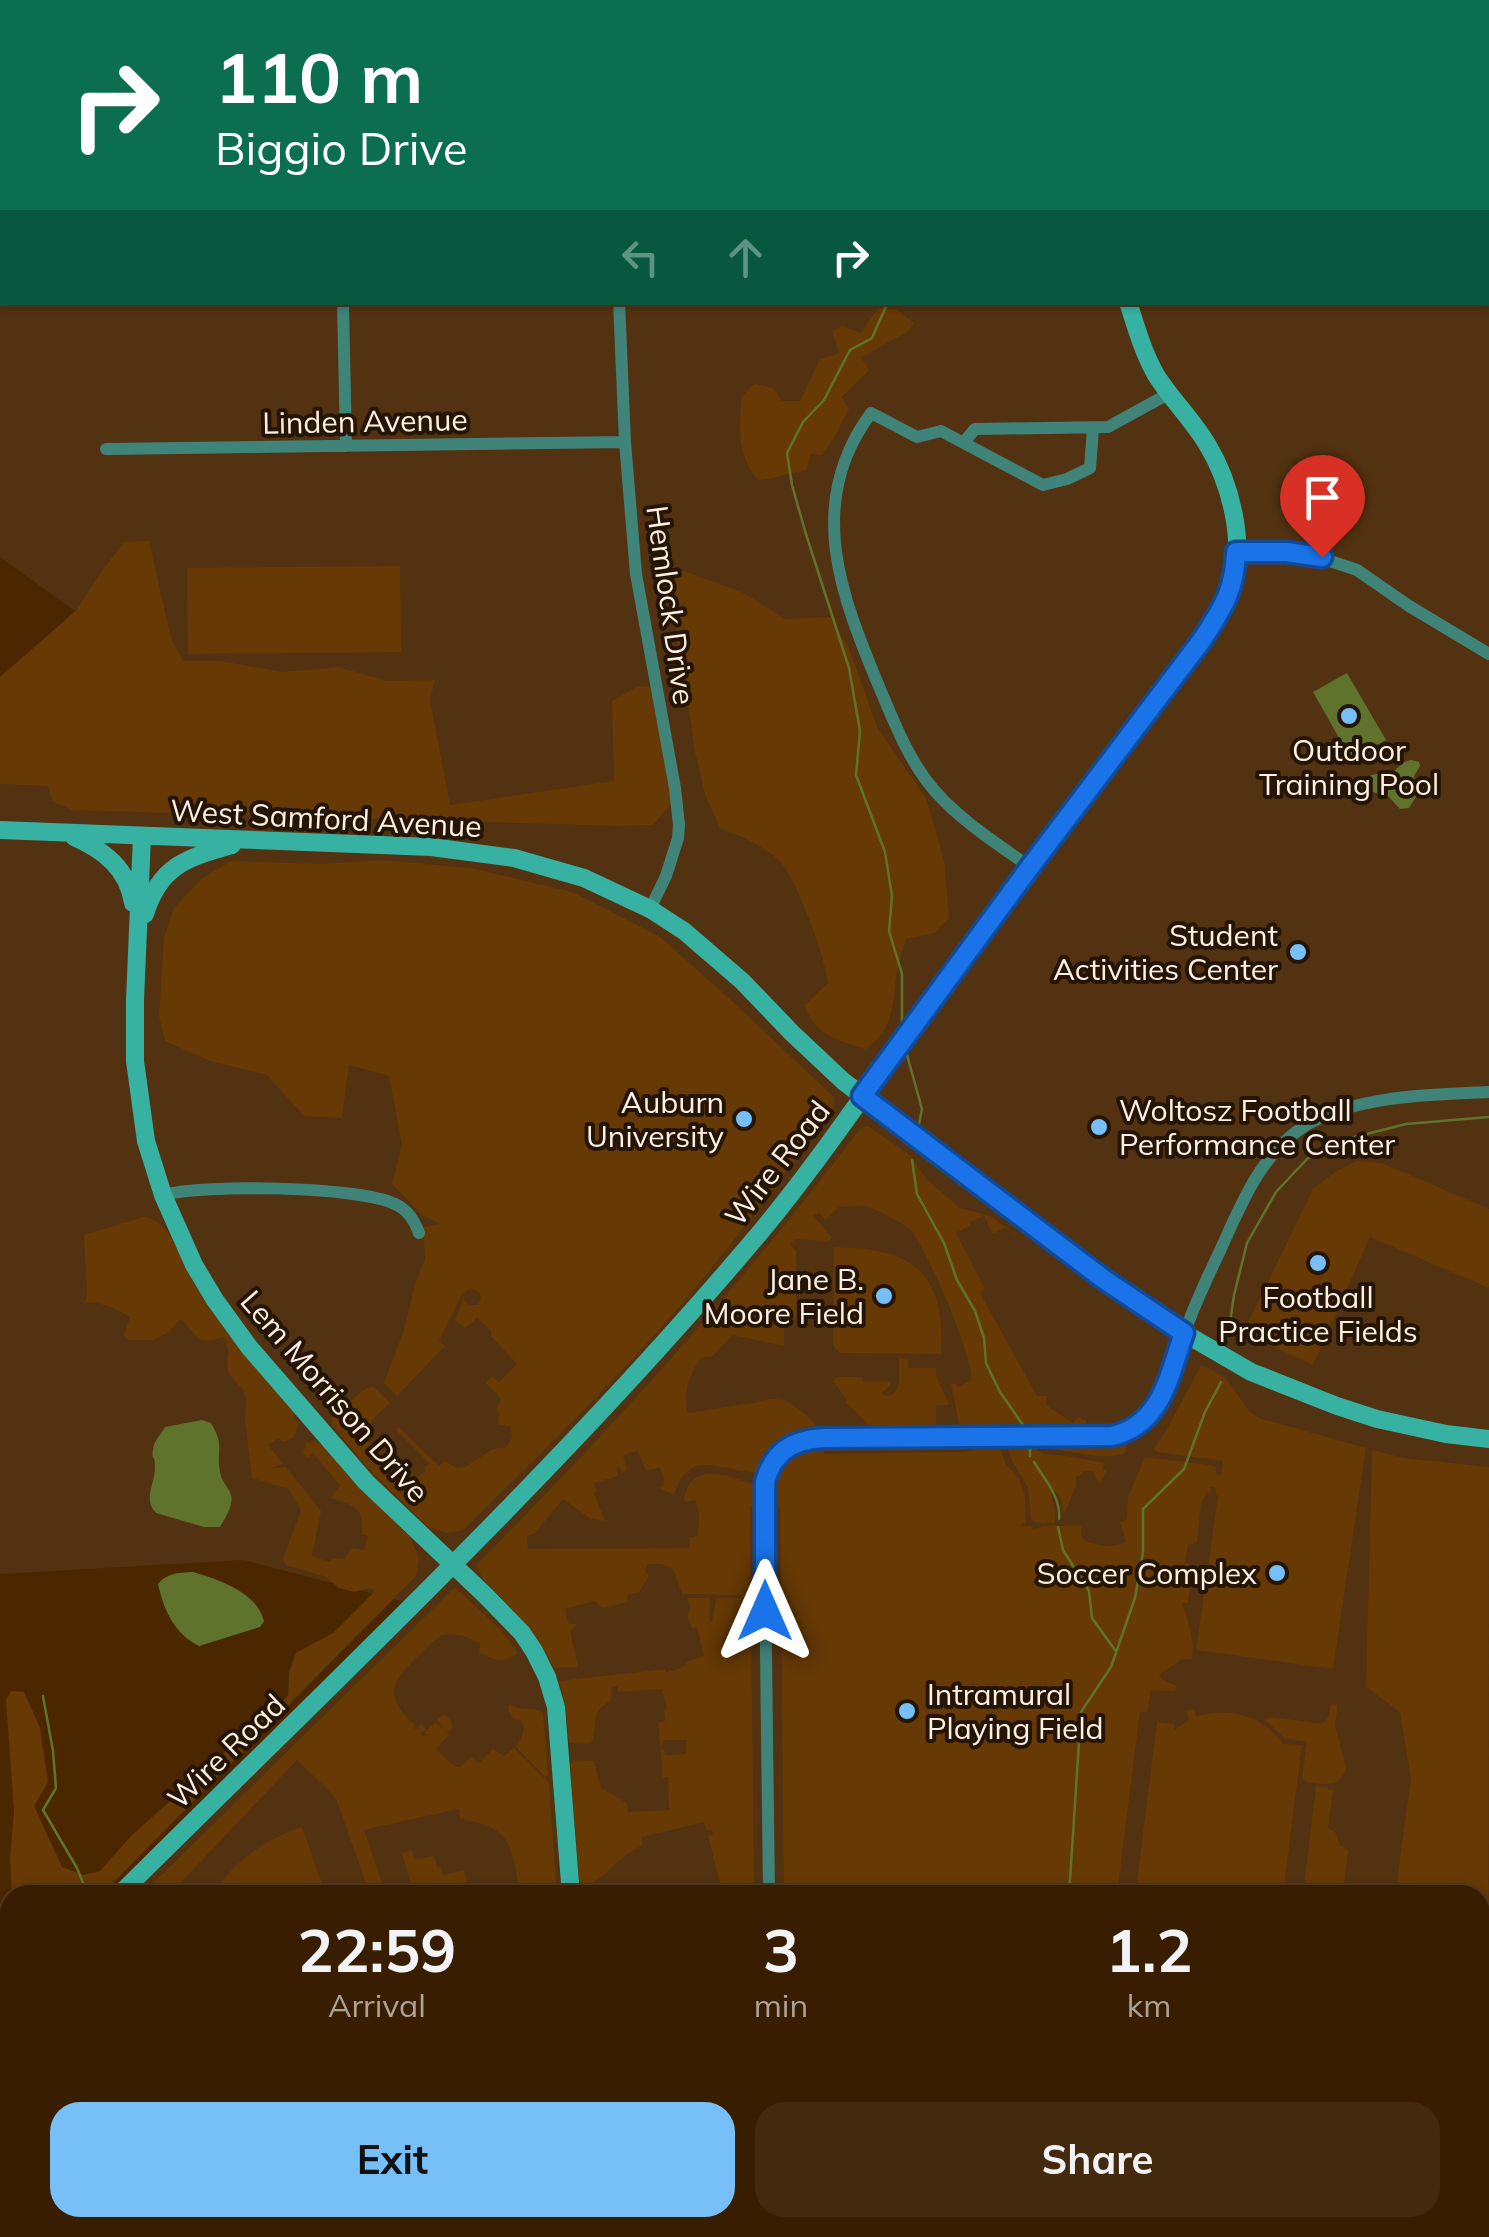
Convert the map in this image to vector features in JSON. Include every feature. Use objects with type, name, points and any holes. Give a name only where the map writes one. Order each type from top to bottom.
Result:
[{"type":"street","points":[[343,305],[346,446]]},
{"type":"street","name":"Hemlock Drive","points":[[619,305],[636,574],[679,826],[666,876],[650,909]]},
{"type":"street","name":"Wire Road","points":[[129,1885],[574,1442],[667,1342],[766,1226],[1225,604],[1232,586],[1236,552],[1232,509],[1222,475],[1206,443],[1157,375],[1140,342],[1129,305]]},
{"type":"street","points":[[964,442],[975,429],[1108,428],[1170,393]]},
{"type":"street","points":[[1030,867],[958,814],[912,758],[857,633],[835,554],[833,516],[838,480],[856,434],[871,414],[917,437],[941,431],[1042,486],[1090,468],[1093,429]]},
{"type":"street","name":"Linden Avenue","points":[[106,450],[625,442]]},
{"type":"street","points":[[1236,552],[1309,554],[1357,570],[1489,654]]},
{"type":"street","name":"West Samford Avenue","points":[[0,830],[431,847],[489,853],[584,878],[650,909],[704,946],[792,1034],[862,1096],[1102,1278],[1184,1333],[1252,1372],[1377,1420],[1489,1439]]},
{"type":"street","points":[[64,832],[106,854],[120,868],[131,889],[138,933]]},
{"type":"street","name":"Lem Morrison Drive","points":[[142,836],[134,1033],[137,1087],[146,1142],[163,1196],[194,1265],[249,1347],[366,1482],[522,1633],[541,1663],[557,1719],[570,1885]]},
{"type":"street","points":[[138,933],[156,885],[170,870],[196,856],[249,840]]},
{"type":"street","points":[[769,1885],[764,1494],[766,1476],[776,1457],[793,1444],[810,1439],[1112,1436],[1136,1428],[1150,1416],[1163,1393],[1184,1333],[1235,1215],[1252,1182],[1275,1152],[1302,1128],[1335,1112],[1370,1102],[1489,1092]]},
{"type":"street","points":[[163,1196],[196,1190],[336,1191],[394,1203],[408,1212],[419,1233]]},
{"type":"shaded area","name":"Auburn University","points":[[0,305],[1489,305],[1489,1885],[129,1885],[413,1604],[243,1560],[0,1574],[0,678],[75,611],[0,557]]},
{"type":"shaded area","points":[[878,308],[897,310],[914,323],[906,333],[861,357],[869,370],[842,397],[849,409],[822,455],[811,454],[806,470],[759,481],[743,451],[742,396],[754,384],[773,388],[782,401],[800,401],[820,359],[839,353],[832,331],[842,326],[861,333]]},
{"type":"shaded area","points":[[149,541],[171,638],[183,661],[220,661],[283,672],[339,667],[387,681],[435,680],[430,700],[450,805],[614,781],[612,701],[638,686],[655,687],[676,798],[653,825],[619,826],[72,810],[52,801],[48,786],[0,784],[0,677],[76,611],[124,542]]},
{"type":"shaded area","points":[[668,565],[744,593],[785,619],[830,617],[849,648],[877,727],[926,798],[944,860],[949,918],[935,933],[906,939],[888,1023],[866,1049],[829,1036],[810,1017],[804,1006],[828,983],[817,940],[795,887],[782,864],[769,853],[720,828],[705,794],[678,663],[676,621],[664,582]]},
{"type":"shaded area","points":[[400,566],[401,652],[188,654],[187,568]]},
{"type":"shaded area","name":"Outdoor Training Pool","points":[[1347,673],[1386,740],[1351,759],[1313,692]]},
{"type":"shaded area","points":[[1411,760],[1420,766],[1414,776],[1418,794],[1409,808],[1400,809],[1388,796],[1369,791],[1365,785],[1372,775],[1392,773]]},
{"type":"shaded area","points":[[381,860],[471,868],[572,892],[659,936],[835,1098],[834,1106],[768,1196],[650,1340],[463,1530],[446,1533],[427,1526],[371,1472],[331,1424],[333,1416],[366,1388],[374,1387],[390,1403],[370,1424],[368,1441],[409,1483],[426,1471],[429,1463],[396,1430],[399,1427],[439,1466],[445,1461],[457,1468],[493,1449],[506,1447],[512,1438],[511,1427],[498,1424],[496,1410],[501,1399],[486,1383],[492,1376],[499,1382],[517,1364],[477,1318],[465,1328],[455,1320],[463,1300],[478,1305],[479,1292],[470,1289],[462,1294],[439,1341],[445,1346],[397,1396],[384,1383],[425,1259],[423,1227],[440,1224],[422,1215],[392,1184],[402,1145],[389,1076],[349,1065],[342,1118],[304,1116],[267,1075],[210,1061],[165,1041],[159,1016],[164,937],[174,908],[202,878],[231,861],[321,864]]},
{"type":"shaded area","points":[[868,1126],[911,1156],[927,1180],[960,1208],[990,1216],[1027,1242],[1005,1228],[993,1234],[984,1216],[956,1233],[985,1289],[980,1293],[1037,1396],[1047,1396],[1046,1405],[1073,1423],[1078,1417],[1088,1425],[1083,1430],[960,1428],[951,1384],[958,1387],[971,1380],[970,1368],[948,1304],[911,1230],[863,1206],[839,1207],[825,1220],[819,1213],[813,1216],[832,1237],[829,1241],[796,1239],[790,1244],[796,1251],[796,1319],[784,1323],[784,1346],[733,1335],[713,1356],[701,1358],[690,1377],[686,1398],[688,1413],[768,1399],[783,1400],[815,1423],[815,1429],[777,1448],[761,1472],[710,1465],[689,1470],[674,1495],[658,1487],[664,1482],[660,1467],[646,1471],[638,1451],[623,1455],[627,1471],[622,1472],[619,1467],[618,1476],[594,1483],[605,1521],[591,1519],[563,1499],[535,1533],[527,1536],[528,1549],[689,1548],[690,1537],[698,1536],[699,1513],[695,1500],[684,1500],[694,1479],[725,1475],[758,1487],[758,1507],[750,1507],[754,1885],[720,1885],[708,1836],[713,1834],[712,1830],[707,1831],[704,1822],[642,1837],[642,1846],[597,1880],[580,1885],[570,1764],[577,1760],[594,1761],[601,1788],[627,1803],[628,1812],[669,1810],[668,1777],[662,1777],[661,1750],[665,1755],[686,1754],[686,1740],[664,1740],[660,1745],[658,1722],[665,1721],[667,1709],[662,1689],[618,1692],[617,1686],[612,1686],[611,1701],[596,1717],[593,1740],[584,1744],[569,1742],[559,1681],[682,1668],[688,1661],[704,1656],[697,1627],[692,1628],[687,1616],[691,1608],[687,1598],[711,1598],[712,1622],[716,1598],[743,1595],[682,1594],[673,1569],[648,1564],[645,1570],[649,1576],[639,1592],[627,1595],[628,1602],[602,1608],[595,1601],[565,1609],[569,1624],[576,1626],[570,1631],[578,1667],[554,1668],[532,1631],[482,1578],[476,1565],[676,1353],[860,1129]]},
{"type":"shaded area","name":"Football Practice Fields","points":[[1357,1161],[1382,1163],[1489,1209],[1489,1288],[1370,1237],[1313,1365],[1243,1333],[1313,1189]]},
{"type":"shaded area","points":[[143,1217],[160,1224],[167,1232],[215,1316],[295,1413],[293,1418],[298,1426],[294,1435],[268,1445],[283,1464],[271,1468],[286,1467],[321,1511],[312,1556],[329,1562],[334,1558],[345,1559],[351,1548],[364,1550],[368,1536],[362,1534],[356,1508],[331,1498],[340,1485],[313,1453],[307,1458],[303,1453],[306,1443],[315,1441],[409,1536],[419,1557],[416,1576],[111,1885],[11,1885],[14,1811],[6,1700],[11,1691],[24,1692],[40,1728],[48,1782],[34,1806],[62,1867],[83,1875],[100,1871],[132,1835],[288,1696],[289,1672],[296,1653],[333,1633],[375,1591],[339,1588],[326,1577],[286,1565],[283,1559],[301,1510],[288,1489],[252,1478],[246,1400],[244,1391],[229,1374],[229,1352],[223,1337],[202,1340],[180,1319],[169,1332],[153,1340],[128,1340],[124,1335],[130,1317],[109,1306],[85,1303],[84,1235]]},
{"type":"shaded area","name":"Jane B. Moore Field","points":[[834,1247],[885,1253],[919,1270],[938,1303],[941,1354],[840,1353],[833,1346]]},
{"type":"shaded area","points":[[899,1358],[908,1358],[908,1368],[936,1368],[949,1403],[936,1406],[936,1429],[873,1429],[845,1402],[833,1381],[837,1377],[862,1377],[862,1382],[890,1382],[882,1393],[894,1394],[899,1385]]},
{"type":"shaded area","points":[[1201,1365],[1226,1378],[1249,1411],[1259,1418],[1366,1448],[1333,1669],[1196,1650],[1218,1496],[1216,1488],[1211,1487],[1201,1503],[1197,1543],[1188,1545],[1185,1562],[1193,1567],[1188,1603],[1182,1603],[1192,1637],[1192,1659],[1182,1659],[1159,1675],[1177,1686],[1175,1691],[1151,1690],[1147,1712],[1140,1712],[1118,1885],[784,1885],[780,1508],[770,1507],[773,1481],[781,1462],[809,1446],[823,1445],[824,1454],[964,1452],[996,1446],[1019,1479],[1025,1497],[1026,1523],[1021,1526],[1032,1526],[1033,1530],[1043,1526],[1081,1526],[1085,1541],[1116,1546],[1126,1542],[1120,1522],[1127,1519],[1128,1497],[1145,1457],[1210,1465],[1221,1475],[1223,1461],[1157,1452],[1154,1448]]},
{"type":"shaded area","points":[[202,1420],[211,1423],[215,1431],[221,1475],[232,1499],[220,1527],[204,1527],[156,1513],[150,1502],[155,1472],[153,1453],[158,1438],[165,1427]]},
{"type":"shaded area","points":[[1125,1439],[1124,1454],[1113,1456],[1037,1449],[1042,1454],[1105,1463],[1106,1471],[1100,1485],[1092,1471],[1076,1476],[1076,1487],[1064,1514],[1054,1490],[1051,1495],[1055,1523],[1031,1519],[1028,1488],[1011,1459],[1011,1444]]},
{"type":"shaded area","points":[[1372,1450],[1404,1458],[1489,1467],[1488,1885],[1396,1885],[1411,1779],[1400,1712],[1366,1687]]},
{"type":"shaded area","points":[[193,1572],[225,1583],[254,1602],[264,1621],[260,1627],[199,1646],[183,1635],[167,1612],[158,1584],[169,1576]]},
{"type":"shaded area","points":[[455,1587],[501,1630],[518,1653],[507,1659],[495,1659],[479,1653],[480,1643],[469,1638],[441,1636],[404,1671],[394,1695],[414,1728],[421,1724],[426,1729],[422,1736],[430,1735],[424,1733],[436,1722],[444,1729],[437,1720],[444,1714],[452,1722],[449,1735],[436,1749],[455,1767],[471,1757],[479,1763],[493,1749],[504,1756],[514,1748],[549,1783],[556,1885],[519,1885],[511,1852],[501,1834],[460,1819],[459,1809],[364,1830],[383,1885],[366,1885],[336,1798],[297,1760],[178,1885],[151,1885]]},
{"type":"shaded area","points":[[509,1704],[543,1713],[548,1775],[545,1777],[516,1747],[523,1724],[508,1711]]},
{"type":"shaded area","points":[[1331,1704],[1338,1705],[1335,1726],[1346,1767],[1344,1774],[1336,1782],[1306,1782],[1302,1778],[1307,1742],[1286,1739],[1265,1720],[1272,1717],[1322,1724],[1328,1718]]},
{"type":"shaded area","points":[[1194,1709],[1196,1717],[1221,1713],[1244,1716],[1265,1726],[1284,1744],[1302,1745],[1284,1885],[1136,1885],[1157,1722],[1174,1724],[1174,1730],[1189,1720],[1187,1710]]},
{"type":"shaded area","points":[[1316,1786],[1328,1787],[1333,1790],[1328,1828],[1348,1850],[1344,1885],[1304,1885]]},
{"type":"shaded area","points":[[302,1827],[322,1885],[220,1885],[251,1853]]},
{"type":"shaded area","points":[[412,1850],[414,1858],[420,1859],[434,1856],[444,1875],[464,1870],[468,1885],[411,1885],[402,1853]]},
{"type":"waterway","points":[[887,305],[872,338],[850,350],[824,400],[803,422],[787,453],[805,531],[849,668],[860,731],[856,775],[885,852],[892,896],[889,931],[902,974],[902,1022]]},
{"type":"waterway","points":[[907,1055],[922,1109],[919,1124]]},
{"type":"waterway","points":[[1229,1330],[1247,1243],[1276,1192],[1308,1158],[1351,1138],[1406,1124],[1489,1117]]},
{"type":"waterway","points":[[912,1160],[917,1194],[975,1311],[984,1338],[986,1363],[1025,1428]]},
{"type":"waterway","points":[[1070,1885],[1081,1712],[1111,1667],[1135,1598],[1143,1552],[1143,1509],[1184,1469],[1221,1382]]},
{"type":"waterway","points":[[1030,1444],[1030,1456]]},
{"type":"waterway","points":[[1034,1462],[1055,1496],[1059,1519]]},
{"type":"waterway","points":[[1058,1527],[1063,1550],[1089,1591],[1092,1618],[1115,1650]]},
{"type":"waterway","points":[[43,1696],[56,1788],[43,1810],[84,1885]]},
{"type":"place","name":"Outdoor Training Pool","points":[[1349,716]]},
{"type":"place","name":"Student Activities Center","points":[[1298,952]]},
{"type":"place","name":"Auburn University","points":[[744,1119]]},
{"type":"place","name":"Woltosz Football Performance Center","points":[[1099,1127]]},
{"type":"place","name":"Football Practice Fields","points":[[1318,1263]]},
{"type":"place","name":"Jane B. Moore Field","points":[[884,1296]]},
{"type":"place","name":"Soccer Complex","points":[[1277,1573]]},
{"type":"place","name":"Intramural Playing Field","points":[[907,1711]]},
{"type":"route","points":[[765,1611],[765,1482],[772,1462],[786,1447],[802,1440],[823,1438],[1112,1436],[1144,1422],[1163,1393],[1184,1333],[1102,1278],[862,1096],[1202,640],[1232,586],[1236,552],[1322,557]]}]
